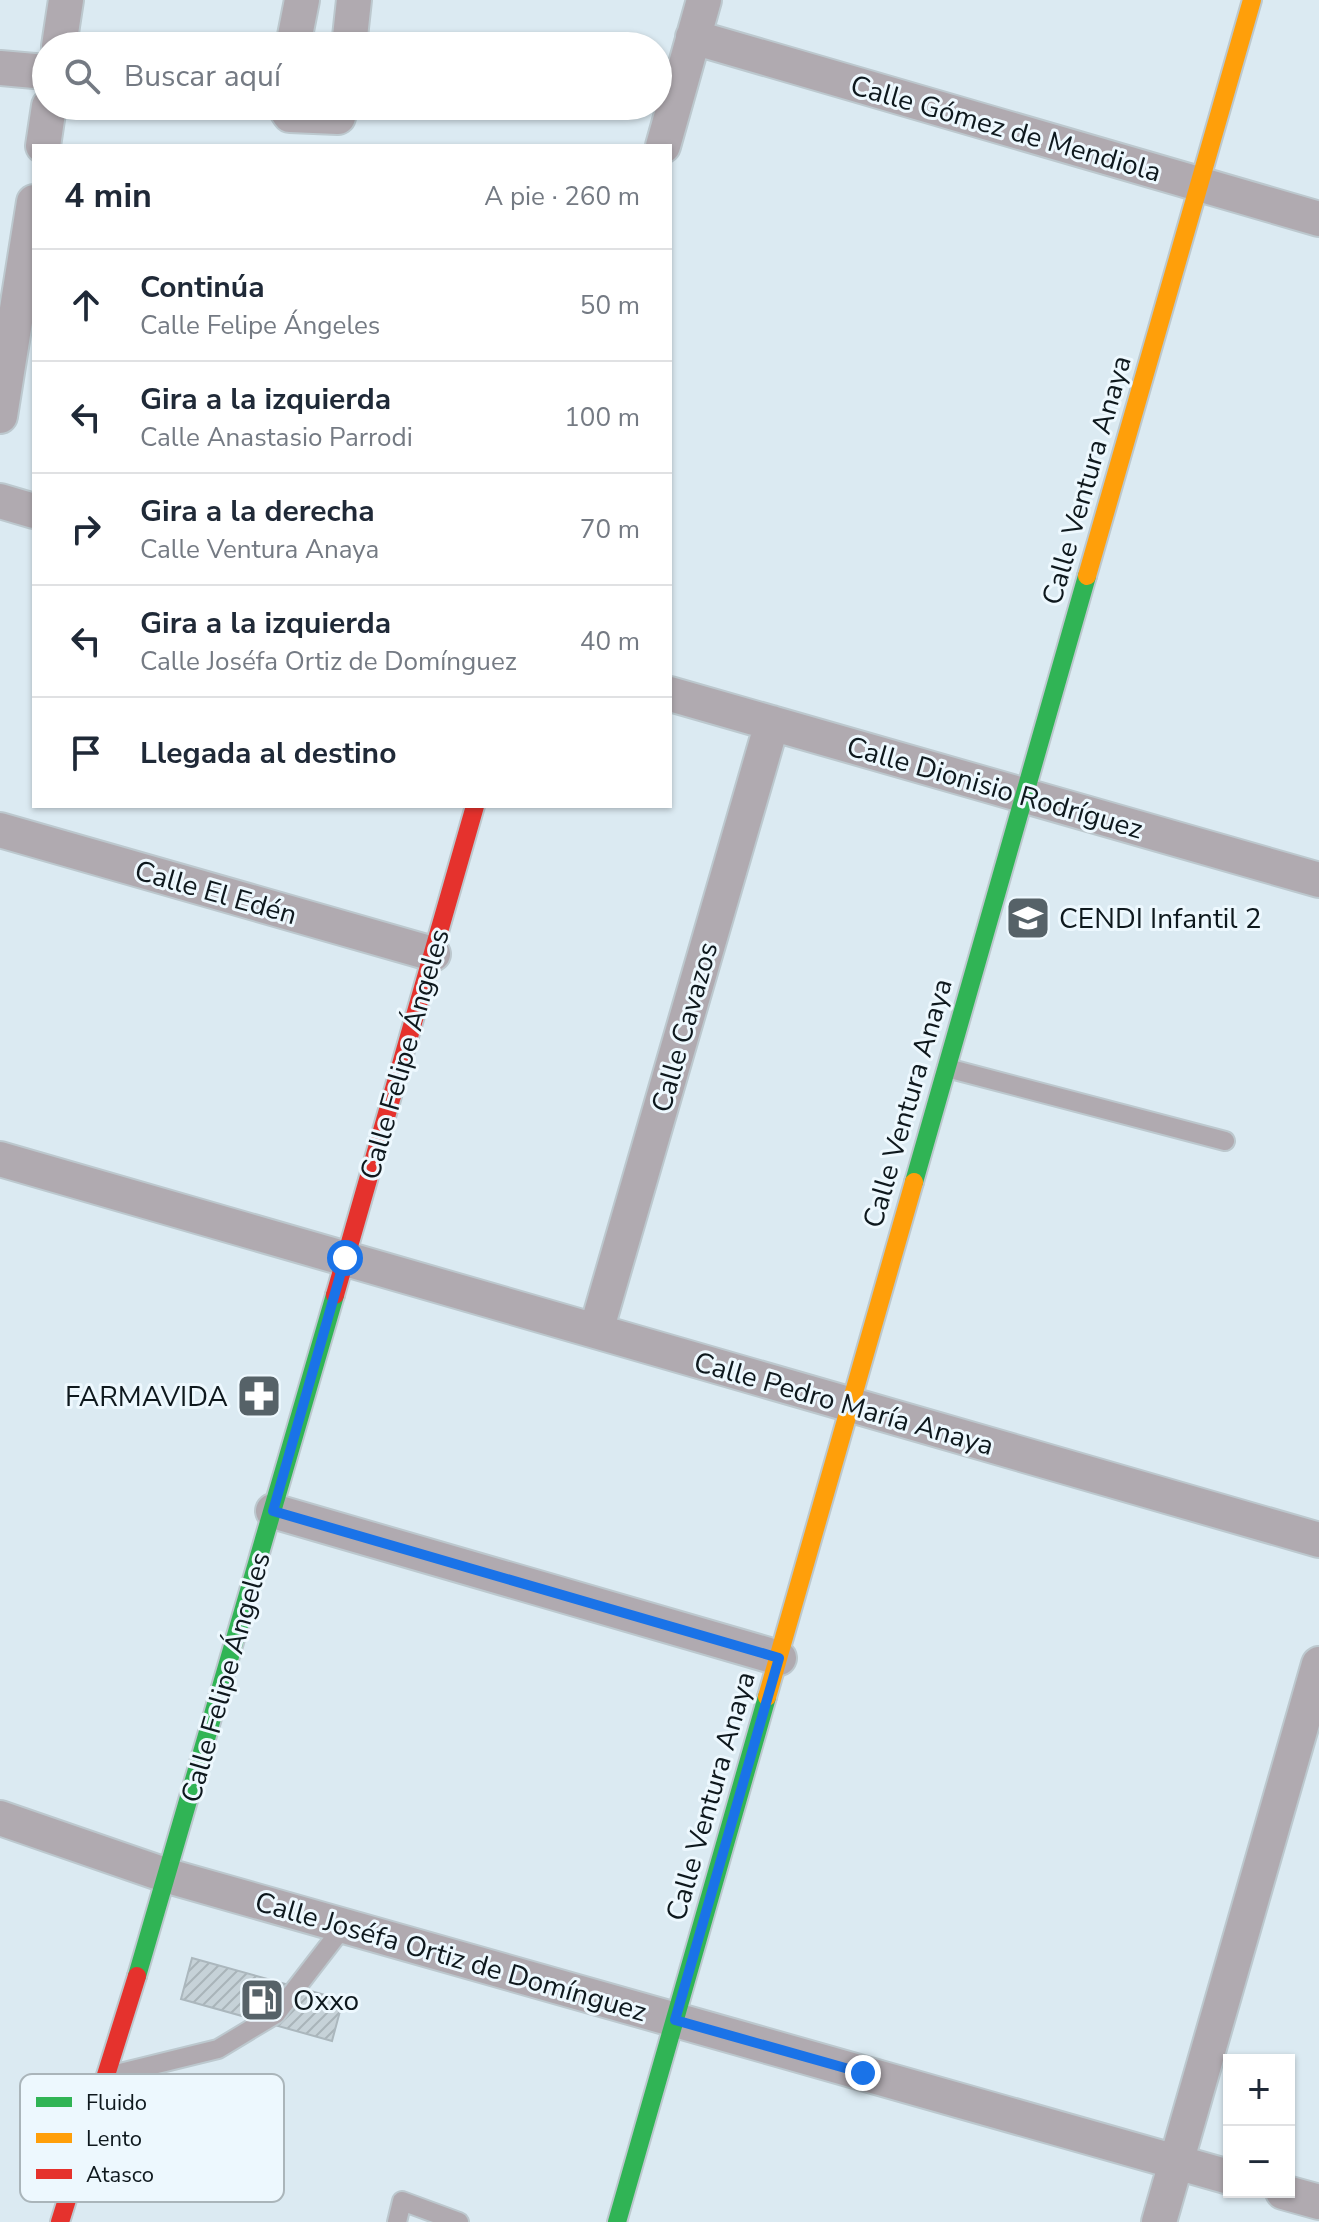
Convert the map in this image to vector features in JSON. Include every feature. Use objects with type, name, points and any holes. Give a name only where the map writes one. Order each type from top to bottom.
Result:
[{"type":"street","points":[[61,32],[66,0]]},
{"type":"street","points":[[296,32],[302,0]]},
{"type":"street","points":[[351,32],[354,0]]},
{"type":"street","points":[[672,113],[704,0]]},
{"type":"street","name":"Calle Ventura Anaya","points":[[617,2222],[1252,0]]},
{"type":"street","name":"Calle Gómez de Mendiola","points":[[693,37],[1319,219]]},
{"type":"street","points":[[0,68],[32,71]]},
{"type":"street","points":[[43,144],[47,120]]},
{"type":"street","points":[[664,144],[670,120]]},
{"type":"street","points":[[0,416],[32,215]]},
{"type":"street","points":[[0,501],[32,510]]},
{"type":"street","name":"Calle Dionisio Rodríguez","points":[[672,695],[1319,880]]},
{"type":"street","name":"Calle Cavazos","points":[[596,1331],[772,723]]},
{"type":"street","name":"Calle Felipe Ángeles","points":[[106,2074],[168,1876],[474,808]]},
{"type":"street","name":"Calle El Edén","points":[[0,830],[433,954]]},
{"type":"street","name":"Calle Pedro María Anaya","points":[[0,1159],[1319,1540]]},
{"type":"street","points":[[273,1511],[779,1658]]},
{"type":"street","points":[[1159,2222],[1319,1664]]},
{"type":"street","name":"Calle Joséfa Ortiz de Domínguez","points":[[0,1818],[168,1876],[1223,2175]]},
{"type":"street","points":[[1295,2195],[1319,2202]]},
{"type":"street","name":"Calle Felipe Ángeles","points":[[60,2222],[66,2202]]},
{"type":"lane","points":[[947,1068],[1225,1141]]},
{"type":"lane","points":[[117,2074],[218,2049],[276,2014],[344,1926]]},
{"type":"lane","points":[[397,2222],[402,2201],[459,2222]]},
{"type":"building","name":"Oxxo","points":[[192,1958],[343,2000],[332,2041],[181,1999]]},
{"type":"traffic: fast","points":[[914,1182],[1087,576]]},
{"type":"traffic: fast","points":[[137,1976],[335,1295]]},
{"type":"traffic: fast","points":[[617,2222],[767,1697]]},
{"type":"traffic: slow","points":[[1087,576],[1252,0]]},
{"type":"traffic: slow","points":[[767,1697],[914,1182]]},
{"type":"traffic: jam","points":[[335,1295],[474,808]]},
{"type":"traffic: jam","points":[[106,2074],[137,1976]]},
{"type":"traffic: jam","points":[[60,2222],[66,2202]]},
{"type":"place","name":"CENDI Infantil 2","points":[[1028,918]]},
{"type":"place","name":"FARMAVIDA","points":[[259,1396]]},
{"type":"place","name":"Oxxo","points":[[262,2000]]},
{"type":"route","points":[[345,1258],[273,1511],[779,1658],[675,2020],[863,2073]]}]
